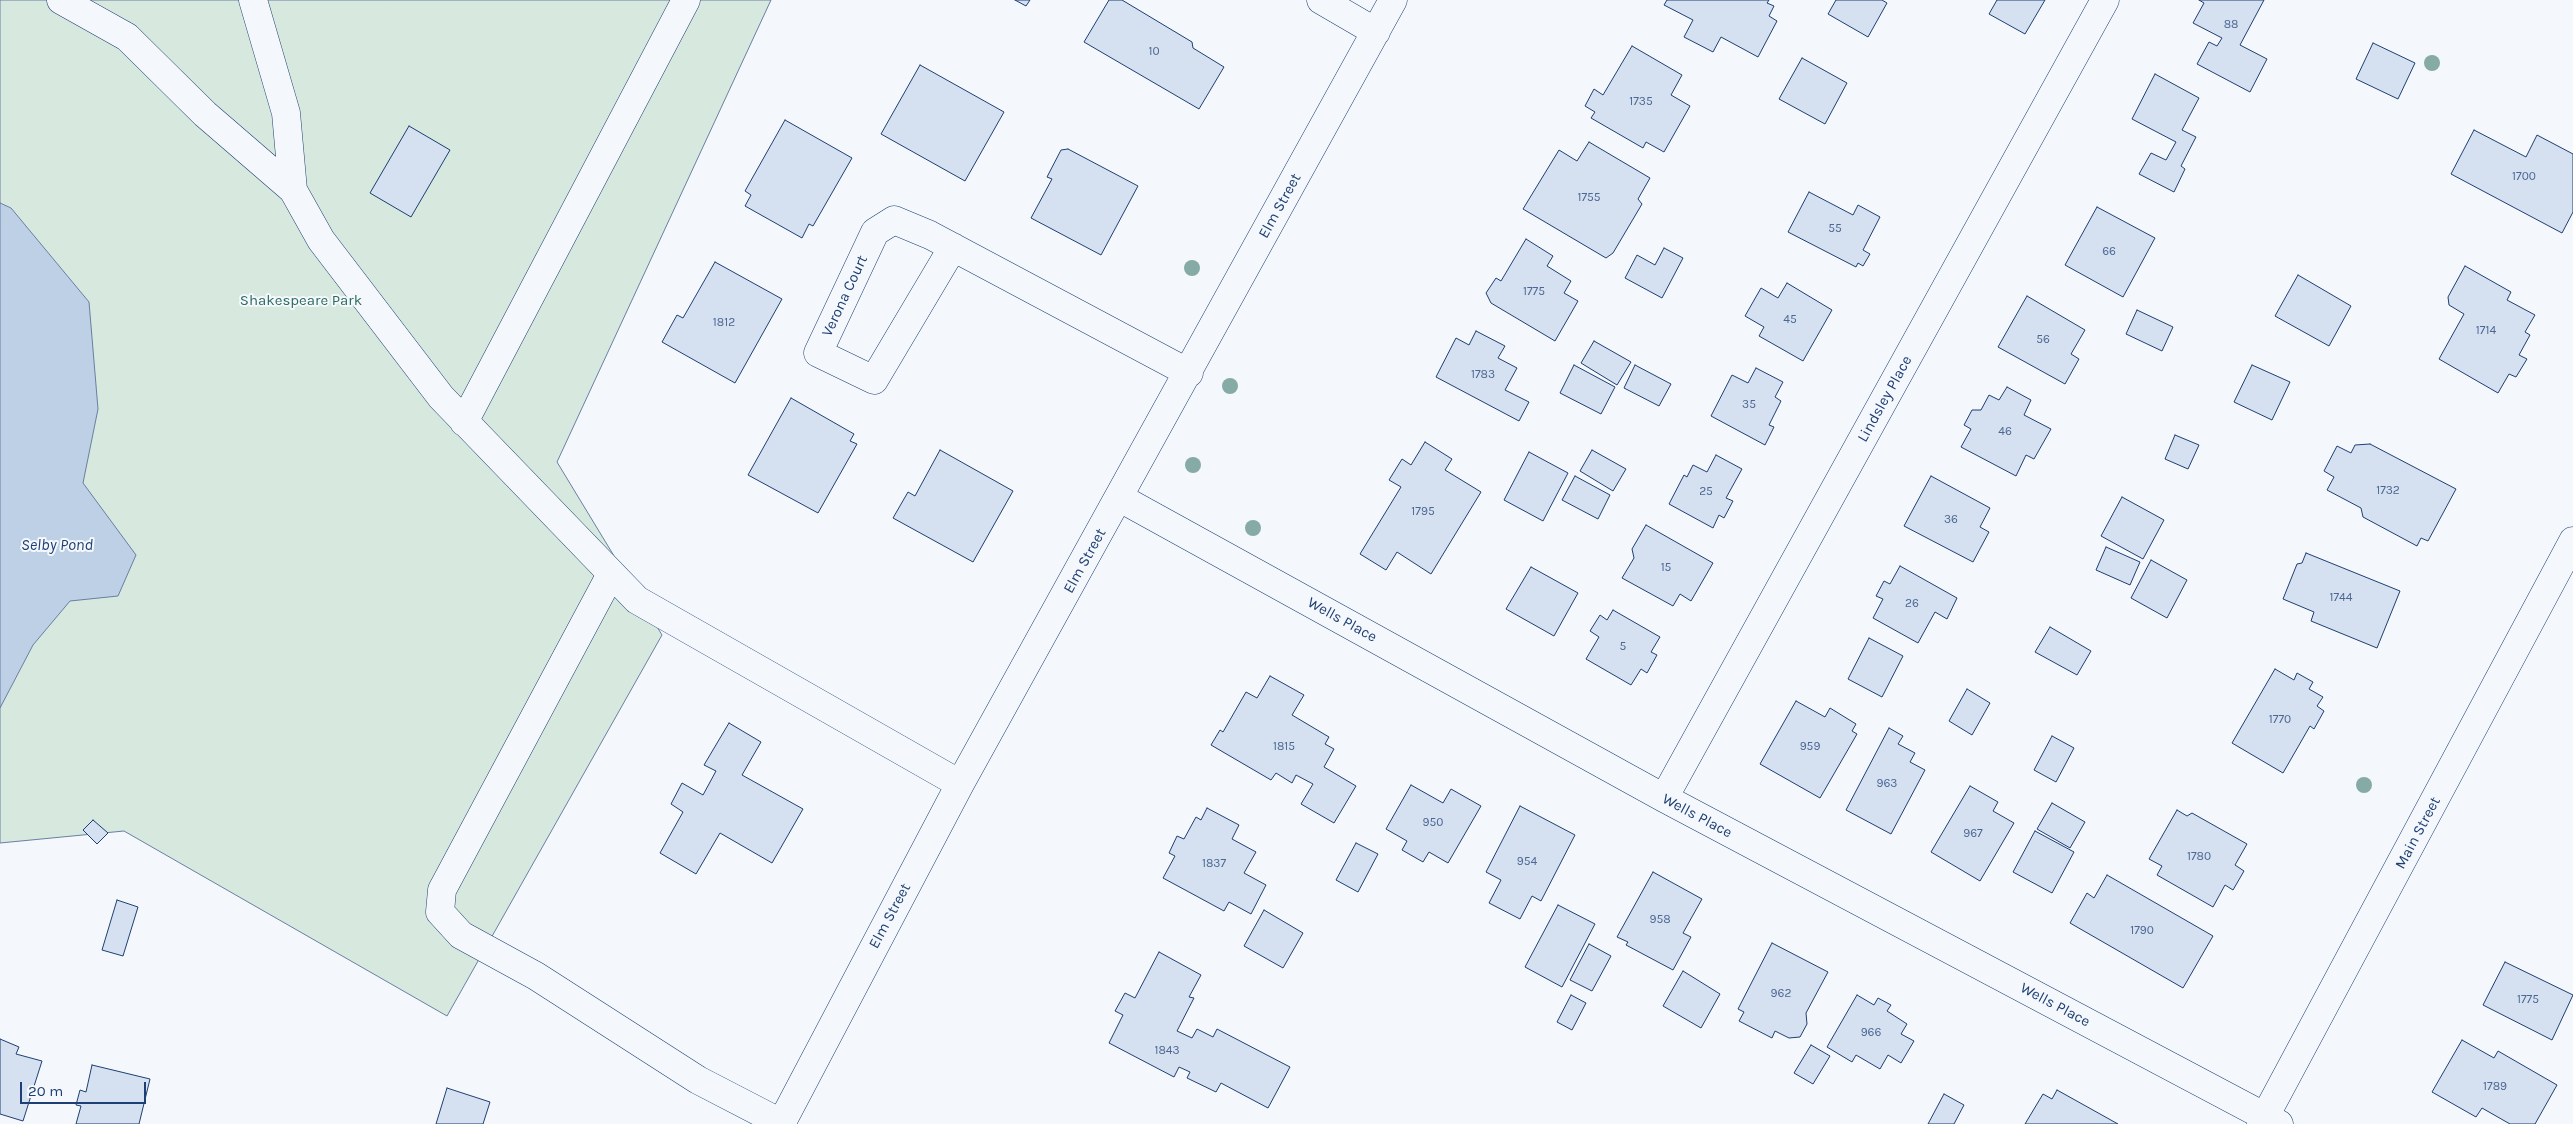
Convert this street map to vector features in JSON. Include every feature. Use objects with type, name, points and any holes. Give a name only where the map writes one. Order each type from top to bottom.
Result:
[{"type":"street","points":[[61,0],[127,37],[205,114],[293,190],[321,240],[335,260],[441,396],[637,600],[960,784]]},
{"type":"street","points":[[253,0],[286,113],[293,190]]},
{"type":"street","points":[[464,422],[686,0]]},
{"type":"street","points":[[1321,0],[1376,32]]},
{"type":"street","name":"Elm Street","points":[[781,1124],[960,784],[1189,374],[1393,0]]},
{"type":"street","name":"Lindsley Place","points":[[1664,798],[2105,0]]},
{"type":"street","name":"Verona Court","points":[[953,247],[874,380],[818,353],[875,232],[894,220],[930,234],[1189,374]]},
{"type":"street","name":"Wells Place","points":[[1120,498],[1664,798],[2268,1122]]},
{"type":"street","name":"Main Street","points":[[2268,1122],[2573,541]]},
{"type":"street","points":[[611,574],[442,890],[440,912],[461,935],[536,976],[698,1080],[781,1124]]},
{"type":"green space","name":"Shakespeare Park","points":[[0,0],[771,0],[557,462],[662,635],[447,1016],[124,831],[0,843]]},
{"type":"water","name":"Selby Pond","points":[[0,203],[11,208],[89,302],[98,409],[83,483],[136,555],[118,596],[70,601],[33,645],[0,708]]},
{"type":"building","points":[[1015,0],[1030,0],[1026,6]]},
{"type":"building","points":[[1109,0],[1122,0],[1192,42],[1193,48],[1224,67],[1199,109],[1084,42]]},
{"type":"building","points":[[1667,0],[1769,0],[1767,3],[1774,6],[1769,16],[1777,21],[1758,57],[1721,37],[1713,52],[1684,37],[1693,20],[1664,5]]},
{"type":"building","points":[[1836,0],[1882,0],[1887,3],[1868,37],[1828,14]]},
{"type":"building","points":[[1997,0],[2045,0],[2025,34],[1989,14]]},
{"type":"building","points":[[2199,0],[2264,0],[2240,45],[2267,59],[2250,92],[2197,64],[2209,42],[2217,46],[2222,38],[2193,23],[2204,3]]},
{"type":"building","points":[[2373,43],[2415,63],[2398,99],[2356,79]]},
{"type":"building","points":[[1632,46],[1682,75],[1671,95],[1690,106],[1664,152],[1646,142],[1643,148],[1591,118],[1595,112],[1585,106],[1594,89],[1603,95]]},
{"type":"building","points":[[1802,58],[1847,83],[1825,124],[1779,99]]},
{"type":"building","points":[[920,65],[1004,112],[965,181],[881,134]]},
{"type":"building","points":[[2155,74],[2199,98],[2182,130],[2196,137],[2181,166],[2185,169],[2174,192],[2139,174],[2151,153],[2166,160],[2176,142],[2132,119]]},
{"type":"building","points":[[785,120],[852,158],[813,226],[809,224],[802,238],[745,206],[751,195],[745,191]]},
{"type":"building","points":[[409,126],[450,150],[411,217],[370,193]]},
{"type":"building","points":[[2474,130],[2526,157],[2537,135],[2573,154],[2573,212],[2562,233],[2451,174]]},
{"type":"building","points":[[1589,142],[1650,178],[1638,199],[1642,204],[1613,253],[1606,258],[1523,209],[1559,150],[1577,161]]},
{"type":"building","points":[[1068,149],[1138,186],[1101,255],[1031,218],[1052,179],[1047,177],[1061,150]]},
{"type":"building","points":[[1809,192],[1853,215],[1858,205],[1880,217],[1863,250],[1870,254],[1863,266],[1858,263],[1856,267],[1788,232]]},
{"type":"building","points":[[2097,207],[2155,238],[2123,297],[2065,265]]},
{"type":"building","points":[[1526,239],[1553,256],[1547,266],[1571,281],[1564,293],[1578,301],[1555,341],[1491,303],[1486,293],[1496,278],[1501,281]]},
{"type":"building","points":[[1664,248],[1683,258],[1662,298],[1625,278],[1637,255],[1655,265]]},
{"type":"building","points":[[715,262],[782,299],[735,383],[662,342],[677,315],[683,318]]},
{"type":"building","points":[[2465,266],[2511,292],[2507,300],[2535,315],[2525,332],[2530,335],[2519,355],[2527,359],[2516,377],[2509,374],[2498,393],[2439,359],[2464,314],[2449,305],[2448,297]]},
{"type":"building","points":[[2298,275],[2351,306],[2329,346],[2275,316]]},
{"type":"building","points":[[1787,283],[1832,310],[1803,361],[1759,336],[1764,327],[1745,316],[1761,288],[1778,298]]},
{"type":"building","points":[[2027,296],[2085,330],[2071,354],[2079,359],[2065,384],[1998,347]]},
{"type":"building","points":[[2137,310],[2173,327],[2162,351],[2126,334]]},
{"type":"building","points":[[1476,331],[1505,346],[1498,358],[1517,368],[1505,390],[1529,402],[1519,421],[1436,377],[1456,338],[1469,345]]},
{"type":"building","points":[[1594,341],[1631,362],[1617,385],[1581,363]]},
{"type":"building","points":[[1574,365],[1615,387],[1601,414],[1560,393]]},
{"type":"building","points":[[1635,365],[1671,384],[1659,406],[1624,388]]},
{"type":"building","points":[[2252,365],[2290,382],[2272,420],[2234,402]]},
{"type":"building","points":[[1756,368],[1783,382],[1775,397],[1781,401],[1769,425],[1774,427],[1765,445],[1711,416],[1732,375],[1748,383]]},
{"type":"building","points":[[2007,387],[2031,400],[2024,415],[2051,429],[2034,459],[2026,455],[2016,476],[1961,447],[1971,429],[1964,425],[1972,410],[1981,410],[1989,395],[1999,400]]},
{"type":"building","points":[[791,398],[854,434],[850,441],[857,444],[818,513],[748,475]]},
{"type":"building","points":[[2175,435],[2199,445],[2188,469],[2165,459]]},
{"type":"building","points":[[1425,442],[1452,459],[1445,470],[1481,492],[1431,574],[1397,552],[1386,570],[1360,554],[1401,487],[1389,480],[1402,459],[1411,465]]},
{"type":"building","points":[[2370,444],[2456,489],[2428,541],[2421,538],[2417,546],[2363,517],[2361,508],[2327,490],[2334,477],[2324,471],[2337,446],[2351,453],[2355,445]]},
{"type":"building","points":[[940,450],[1013,491],[973,562],[893,518],[908,492],[915,496]]},
{"type":"building","points":[[1592,450],[1626,469],[1613,491],[1580,471]]},
{"type":"building","points":[[1529,452],[1568,473],[1543,521],[1504,500]]},
{"type":"building","points":[[1716,455],[1742,469],[1726,498],[1733,501],[1724,518],[1719,515],[1713,528],[1669,504],[1684,475],[1687,477],[1693,465],[1707,472]]},
{"type":"building","points":[[1575,476],[1610,495],[1598,519],[1562,500]]},
{"type":"building","points":[[1931,476],[1990,508],[1980,527],[1989,532],[1973,562],[1904,526]]},
{"type":"building","points":[[2122,497],[2164,520],[2143,559],[2101,536]]},
{"type":"building","points":[[1646,525],[1713,563],[1691,601],[1680,594],[1673,606],[1622,578],[1634,558],[1632,549]]},
{"type":"building","points":[[2106,547],[2140,562],[2130,585],[2096,570]]},
{"type":"building","points":[[2306,553],[2400,591],[2377,648],[2311,621],[2314,612],[2283,599],[2297,564],[2302,563]]},
{"type":"building","points":[[2151,560],[2187,580],[2167,618],[2131,598]]},
{"type":"building","points":[[1900,566],[1957,598],[1947,619],[1935,612],[1918,643],[1873,618],[1883,599],[1876,596],[1884,581],[1890,584]]},
{"type":"building","points":[[1531,567],[1578,593],[1554,636],[1506,609]]},
{"type":"building","points":[[1613,610],[1660,637],[1651,652],[1657,655],[1647,673],[1641,669],[1631,685],[1586,659],[1599,637],[1590,631],[1600,615],[1607,620]]},
{"type":"building","points":[[2050,627],[2091,651],[2077,675],[2035,652]]},
{"type":"building","points":[[1869,638],[1903,656],[1882,697],[1848,679]]},
{"type":"building","points":[[2275,669],[2294,680],[2297,673],[2313,682],[2309,689],[2323,697],[2317,706],[2324,711],[2314,729],[2310,726],[2283,773],[2232,743]]},
{"type":"building","points":[[1270,676],[1304,695],[1292,715],[1329,737],[1325,744],[1334,749],[1324,767],[1356,786],[1334,823],[1301,804],[1313,784],[1296,775],[1292,783],[1276,773],[1271,780],[1211,745],[1220,730],[1223,732],[1246,692],[1257,698]]},
{"type":"building","points":[[1967,689],[1990,703],[1972,735],[1949,721]]},
{"type":"building","points":[[1796,701],[1825,717],[1830,708],[1856,724],[1852,731],[1857,734],[1820,798],[1760,764]]},
{"type":"building","points":[[729,723],[761,742],[742,775],[803,809],[772,863],[720,833],[696,874],[660,853],[683,812],[671,804],[682,783],[703,795],[716,771],[704,765]]},
{"type":"building","points":[[1889,728],[1903,736],[1898,744],[1915,753],[1910,762],[1925,770],[1891,834],[1846,810]]},
{"type":"building","points":[[2052,736],[2074,748],[2056,782],[2034,770]]},
{"type":"building","points":[[1411,785],[1443,803],[1451,789],[1481,806],[1448,863],[1429,852],[1423,862],[1402,850],[1407,841],[1386,829]]},
{"type":"building","points":[[1970,786],[1998,802],[1993,811],[2014,823],[1980,881],[1931,852]]},
{"type":"building","points":[[2052,803],[2085,822],[2070,848],[2037,829]]},
{"type":"building","points":[[1520,806],[1575,835],[1541,901],[1532,896],[1520,919],[1489,903],[1501,880],[1486,872]]},
{"type":"building","points":[[1207,808],[1239,825],[1232,839],[1256,852],[1244,873],[1266,885],[1251,914],[1229,902],[1224,911],[1163,878],[1175,856],[1169,853],[1177,836],[1184,839],[1196,817],[1201,820]]},
{"type":"building","points":[[2177,810],[2187,816],[2192,813],[2247,844],[2235,865],[2244,871],[2233,890],[2225,885],[2213,907],[2157,875],[2162,866],[2149,859]]},
{"type":"building","points":[[93,820],[108,833],[97,844],[83,830]]},
{"type":"building","points":[[2035,831],[2074,852],[2052,893],[2013,872]]},
{"type":"building","points":[[1356,843],[1378,854],[1358,892],[1336,880]]},
{"type":"building","points":[[1653,872],[1702,899],[1683,933],[1691,937],[1673,970],[1626,945],[1628,942],[1617,937]]},
{"type":"building","points":[[2107,875],[2213,936],[2183,988],[2070,923],[2087,893],[2094,898]]},
{"type":"building","points":[[117,900],[138,907],[123,956],[102,950]]},
{"type":"building","points":[[1558,905],[1595,924],[1562,987],[1525,967]]},
{"type":"building","points":[[1264,910],[1303,933],[1283,968],[1244,946]]},
{"type":"building","points":[[1772,943],[1828,972],[1806,1013],[1807,1024],[1800,1037],[1789,1038],[1775,1031],[1772,1038],[1739,1021],[1744,1012],[1738,1009]]},
{"type":"building","points":[[1589,944],[1611,956],[1592,991],[1570,980]]},
{"type":"building","points":[[1159,952],[1201,975],[1189,997],[1194,998],[1177,1031],[1192,1038],[1197,1029],[1213,1037],[1217,1029],[1290,1067],[1268,1108],[1221,1083],[1216,1092],[1187,1078],[1190,1072],[1179,1067],[1174,1077],[1109,1043],[1123,1015],[1115,1011],[1125,993],[1135,998]]},
{"type":"building","points":[[2505,962],[2573,995],[2552,1040],[2483,1005]]},
{"type":"building","points":[[1683,971],[1720,994],[1701,1028],[1663,1006]]},
{"type":"building","points":[[1571,995],[1586,1003],[1572,1030],[1557,1022]]},
{"type":"building","points":[[1857,995],[1874,1005],[1878,998],[1891,1005],[1887,1011],[1907,1024],[1901,1034],[1914,1041],[1901,1063],[1888,1055],[1880,1069],[1856,1055],[1852,1062],[1827,1047]]},
{"type":"building","points":[[0,1039],[19,1047],[16,1054],[42,1061],[23,1121],[0,1114]]},
{"type":"building","points":[[2462,1040],[2494,1058],[2498,1051],[2557,1085],[2535,1124],[2510,1124],[2482,1108],[2476,1117],[2432,1092]]},
{"type":"building","points":[[1811,1045],[1830,1056],[1813,1084],[1794,1073]]},
{"type":"building","points":[[92,1065],[150,1079],[139,1124],[76,1124],[81,1106],[76,1105],[80,1090],[86,1092]]},
{"type":"building","points":[[447,1088],[490,1102],[483,1124],[436,1124]]},
{"type":"building","points":[[2057,1090],[2118,1124],[2025,1124],[2043,1094],[2052,1099]]},
{"type":"building","points":[[1944,1094],[1964,1105],[1954,1124],[1928,1124]]}]
